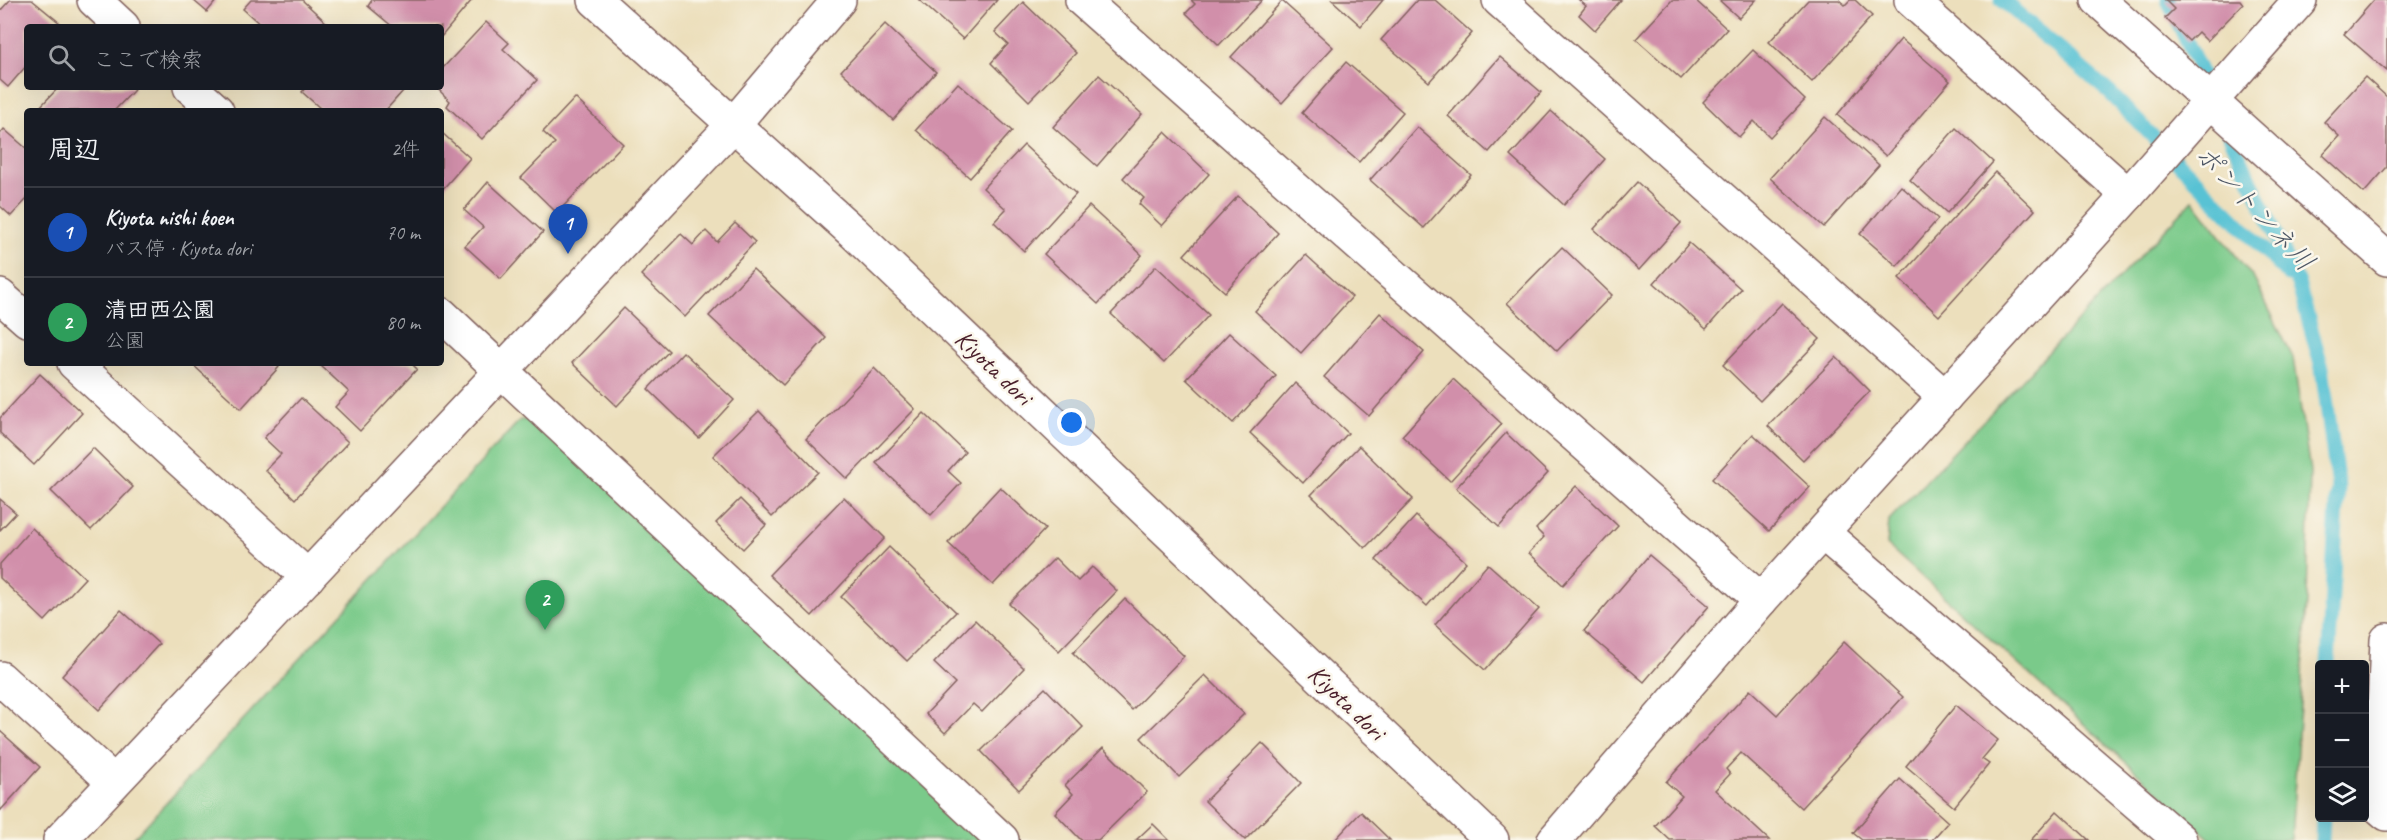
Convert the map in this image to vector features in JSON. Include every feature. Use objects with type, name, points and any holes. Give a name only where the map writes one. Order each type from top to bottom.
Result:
[{"type":"street","points":[[94,0],[120,24]]},
{"type":"street","name":"Kiyota dori","points":[[595,0],[854,233],[1492,840]]},
{"type":"street","points":[[60,840],[733,125],[839,0]]},
{"type":"street","points":[[1082,0],[1761,600]]},
{"type":"street","points":[[1499,0],[1945,397]]},
{"type":"street","points":[[1911,0],[2138,183]]},
{"type":"street","points":[[2098,0],[2387,259]]},
{"type":"street","points":[[1554,840],[1761,600],[2300,0]]},
{"type":"street","points":[[193,90],[214,108]]},
{"type":"street","points":[[0,296],[24,317]]},
{"type":"street","points":[[444,317],[1002,840]]},
{"type":"street","points":[[77,366],[308,577]]},
{"type":"street","points":[[1822,533],[2180,840]]},
{"type":"street","points":[[2387,640],[2380,808],[2387,814]]},
{"type":"street","points":[[0,678],[114,782]]},
{"type":"green space","points":[[2193,200],[2254,279],[2293,358],[2310,471],[2307,602],[2291,840],[2211,840],[1887,545],[1889,520]]},
{"type":"green space","points":[[540,419],[984,840],[132,840],[520,420]]},
{"type":"building","points":[[10,0],[32,0],[61,24],[24,24],[24,68],[8,87],[0,80],[0,11]]},
{"type":"building","points":[[193,0],[217,0],[207,12]]},
{"type":"building","points":[[251,0],[302,0],[328,24],[260,24],[243,9]]},
{"type":"building","points":[[372,0],[472,0],[444,33],[444,24],[389,24],[368,6]]},
{"type":"building","points":[[919,0],[997,0],[963,39]]},
{"type":"building","points":[[1191,0],[1262,0],[1219,45],[1186,13],[1195,4]]},
{"type":"building","points":[[1332,0],[1383,0],[1361,26]]},
{"type":"building","points":[[1417,0],[1435,0],[1472,33],[1429,82],[1381,40]]},
{"type":"building","points":[[1579,0],[1621,0],[1595,30],[1579,15],[1586,6]]},
{"type":"building","points":[[1672,0],[1695,0],[1727,29],[1681,79],[1636,39]]},
{"type":"building","points":[[1719,0],[1756,0],[1739,18]]},
{"type":"building","points":[[1808,0],[1839,0],[1845,5],[1850,0],[1855,0],[1872,16],[1812,82],[1769,42]]},
{"type":"building","points":[[2165,0],[2240,0],[2243,4],[2207,41],[2198,32],[2189,41],[2165,18],[2174,9]]},
{"type":"building","points":[[2374,0],[2387,0],[2387,71],[2344,34]]},
{"type":"building","points":[[1282,1],[1333,47],[1282,103],[1231,57]]},
{"type":"building","points":[[1023,2],[1076,53],[1029,101],[991,63],[1008,44],[995,32]]},
{"type":"building","points":[[486,22],[509,43],[503,49],[537,80],[482,139],[447,106],[450,101],[439,90],[444,90],[444,67]]},
{"type":"building","points":[[885,24],[936,72],[893,120],[841,71]]},
{"type":"building","points":[[1901,39],[1950,81],[1886,156],[1837,115]]},
{"type":"building","points":[[1753,50],[1805,100],[1770,137],[1754,121],[1739,137],[1703,102]]},
{"type":"building","points":[[1500,57],[1541,92],[1489,152],[1448,116]]},
{"type":"building","points":[[1346,62],[1403,112],[1359,162],[1302,113]]},
{"type":"building","points":[[1099,75],[1142,114],[1097,166],[1053,127]]},
{"type":"building","points":[[2365,77],[2387,97],[2387,167],[2364,193],[2322,155],[2339,136],[2324,122]]},
{"type":"building","points":[[958,83],[1012,131],[970,178],[916,130]]},
{"type":"building","points":[[56,90],[134,90],[117,108],[39,108]]},
{"type":"building","points":[[304,90],[403,91],[388,108],[320,108],[302,92]]},
{"type":"building","points":[[575,98],[623,144],[557,213],[521,178],[555,143],[543,132]]},
{"type":"building","points":[[1551,111],[1605,159],[1564,205],[1510,156]]},
{"type":"building","points":[[1825,117],[1879,165],[1824,227],[1770,178]]},
{"type":"building","points":[[1417,127],[1471,175],[1424,228],[1370,180]]},
{"type":"building","points":[[1956,128],[1993,162],[1947,213],[1910,180]]},
{"type":"building","points":[[4,129],[24,146],[24,202],[11,216],[0,206],[0,134]]},
{"type":"building","points":[[1165,132],[1209,174],[1162,226],[1139,204],[1144,198],[1123,178]]},
{"type":"building","points":[[444,135],[470,158],[444,188]]},
{"type":"building","points":[[1024,145],[1076,194],[1024,251],[994,222],[1006,209],[983,188]]},
{"type":"building","points":[[1995,172],[2035,210],[1939,316],[1899,278]]},
{"type":"building","points":[[488,182],[543,232],[501,279],[465,246],[483,227],[464,210]]},
{"type":"building","points":[[1637,182],[1681,223],[1639,270],[1594,229]]},
{"type":"building","points":[[1901,186],[1938,219],[1897,266],[1860,234]]},
{"type":"building","points":[[1238,196],[1278,233],[1225,292],[1184,255]]},
{"type":"building","points":[[1089,206],[1142,255],[1098,304],[1044,254]]},
{"type":"building","points":[[735,223],[755,242],[685,317],[641,275],[681,234],[693,245],[706,231],[717,242]]},
{"type":"building","points":[[1689,243],[1741,289],[1706,329],[1654,283]]},
{"type":"building","points":[[1562,247],[1612,295],[1557,351],[1507,303]]},
{"type":"building","points":[[1306,255],[1352,297],[1301,353],[1255,311]]},
{"type":"building","points":[[1156,266],[1209,315],[1164,363],[1111,314]]},
{"type":"building","points":[[753,269],[826,338],[783,385],[709,316]]},
{"type":"building","points":[[1782,303],[1820,339],[1760,401],[1723,365]]},
{"type":"building","points":[[624,308],[669,351],[617,406],[572,363]]},
{"type":"building","points":[[1380,313],[1424,352],[1369,416],[1324,377]]},
{"type":"building","points":[[1229,333],[1276,376],[1233,423],[1186,379]]},
{"type":"building","points":[[683,352],[734,400],[699,438],[648,389]]},
{"type":"building","points":[[1836,357],[1870,391],[1803,460],[1768,426]]},
{"type":"building","points":[[194,366],[278,366],[241,409]]},
{"type":"building","points":[[321,366],[414,366],[417,369],[360,431],[335,407],[349,392]]},
{"type":"building","points":[[874,368],[915,409],[847,479],[806,439]]},
{"type":"building","points":[[40,374],[82,413],[34,465],[0,433],[0,418]]},
{"type":"building","points":[[1453,379],[1502,424],[1450,481],[1402,436]]},
{"type":"building","points":[[1295,383],[1348,433],[1303,483],[1250,433]]},
{"type":"building","points":[[301,398],[348,442],[295,499],[265,470],[281,454],[264,438]]},
{"type":"building","points":[[759,411],[818,472],[772,517],[713,456]]},
{"type":"building","points":[[924,413],[965,452],[948,471],[961,483],[931,515],[876,463]]},
{"type":"building","points":[[1506,433],[1548,473],[1499,527],[1456,488]]},
{"type":"building","points":[[1753,434],[1810,487],[1769,531],[1712,479]]},
{"type":"building","points":[[1359,446],[1413,499],[1365,548],[1311,495]]},
{"type":"building","points":[[93,448],[133,487],[91,530],[51,491]]},
{"type":"building","points":[[1576,486],[1618,526],[1563,585],[1529,553],[1544,537],[1536,529]]},
{"type":"building","points":[[1000,487],[1045,529],[993,585],[948,543]]},
{"type":"building","points":[[844,497],[885,538],[812,616],[769,575]]},
{"type":"building","points":[[0,499],[16,513],[0,530]]},
{"type":"building","points":[[740,499],[766,525],[743,549],[716,523]]},
{"type":"building","points":[[1416,516],[1466,562],[1427,606],[1376,560]]},
{"type":"building","points":[[32,528],[85,578],[45,621],[0,578],[0,564]]},
{"type":"building","points":[[889,547],[956,612],[907,661],[841,597]]},
{"type":"building","points":[[1649,555],[1709,606],[1644,682],[1584,631]]},
{"type":"building","points":[[1055,558],[1078,581],[1092,567],[1117,591],[1059,651],[1009,604]]},
{"type":"building","points":[[1488,564],[1539,609],[1485,670],[1435,625]]},
{"type":"building","points":[[1125,599],[1184,656],[1132,710],[1073,653]]},
{"type":"building","points":[[121,610],[159,644],[99,710],[62,676]]},
{"type":"building","points":[[975,620],[1024,668],[982,712],[973,704],[945,733],[926,714],[955,683],[934,663]]},
{"type":"building","points":[[1844,642],[1903,697],[1801,808],[1741,753],[1726,769],[1730,774],[1715,790],[1769,840],[1670,840],[1655,826],[1682,796],[1666,782],[1750,690],[1777,715]]},
{"type":"building","points":[[1205,675],[1244,714],[1179,777],[1141,738]]},
{"type":"building","points":[[1045,688],[1083,727],[1019,790],[981,751]]},
{"type":"building","points":[[1956,705],[1998,740],[1982,759],[1989,764],[1954,807],[1906,766]]},
{"type":"building","points":[[0,731],[40,767],[0,811]]},
{"type":"building","points":[[1262,743],[1301,783],[1245,840],[1205,801]]},
{"type":"building","points":[[1103,748],[1147,792],[1098,840],[1081,840],[1055,813],[1073,794],[1065,785]]},
{"type":"building","points":[[1900,779],[1948,822],[1932,840],[1862,840],[1853,833]]},
{"type":"building","points":[[2057,811],[2089,840],[2031,840]]},
{"type":"building","points":[[1361,812],[1390,840],[1335,840]]},
{"type":"building","points":[[1153,824],[1169,840],[1136,840]]},
{"type":"waterway","name":"ポントンネ川","points":[[2002,0],[2110,93],[2289,275]]},
{"type":"waterway","points":[[2168,0],[2207,86]]},
{"type":"waterway","name":"ポントンネ川","points":[[2226,127],[2298,283],[2322,368],[2338,487],[2328,660]]},
{"type":"waterway","name":"ポントンネ川","points":[[2322,840],[2323,822]]},
{"type":"place","name":"Kiyota nishi koen","points":[[568,254]]},
{"type":"place","name":"清田西公園","points":[[545,630]]}]
